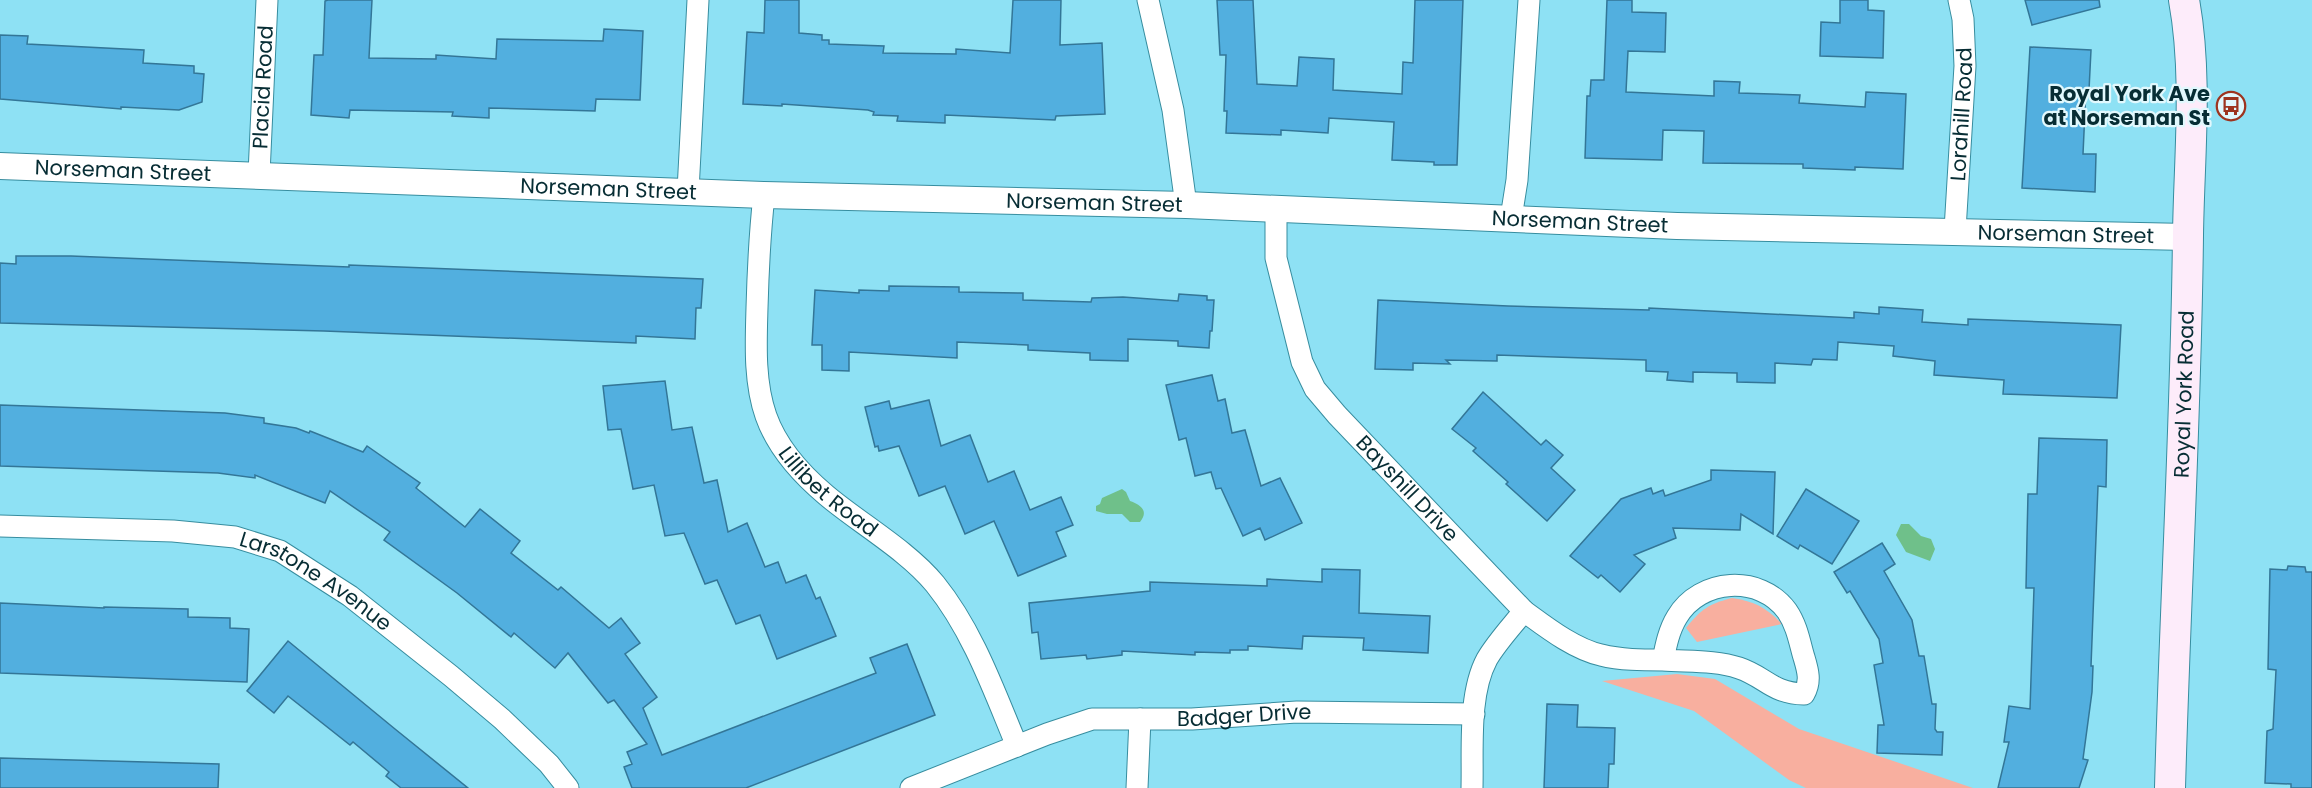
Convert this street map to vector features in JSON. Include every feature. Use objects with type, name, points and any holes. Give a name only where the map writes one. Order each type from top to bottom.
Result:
[{"type":"main road","name":"Royal York Road","points":[[2170,788],[2188,237],[2190,80],[2184,0]]},
{"type":"street","name":"Placid Road","points":[[258,174],[267,0]]},
{"type":"street","points":[[688,191],[698,0]]},
{"type":"street","points":[[1148,0],[1173,110],[1185,206]]},
{"type":"street","points":[[1511,218],[1517,180],[1529,0]]},
{"type":"street","name":"Lorahill Road","points":[[1955,230],[1965,66],[1963,19],[1959,0]]},
{"type":"street","name":"Norseman Street","points":[[0,166],[764,195],[1185,206],[1677,226],[1955,230],[2188,237]]},
{"type":"street","name":"Lillibet Road","points":[[764,195],[759,245],[756,345],[760,394],[773,434],[788,456],[824,494],[915,564],[934,583],[974,647],[1017,746]]},
{"type":"street","name":"Bayshill Drive","points":[[1276,210],[1275,258],[1302,362],[1315,389],[1337,415],[1524,611],[1563,637],[1599,655],[1625,659],[1718,663],[1739,668],[1772,687],[1789,693],[1804,694],[1809,685],[1808,671],[1795,626],[1786,610],[1771,595],[1749,586],[1727,584],[1707,590],[1690,601],[1677,615],[1668,636],[1663,660]]},
{"type":"street","name":"Larstone Avenue","points":[[0,526],[204,534],[234,537],[280,551],[350,596],[451,676],[502,719],[549,764],[568,788]]},
{"type":"street","points":[[1472,788],[1477,688],[1488,658],[1524,611]]},
{"type":"street","name":"Badger Drive","points":[[911,788],[1081,722],[1117,718],[1192,719],[1297,712],[1474,714]]},
{"type":"street","points":[[1137,788],[1140,719]]},
{"type":"shaded area","points":[[1122,489],[1130,501],[1137,504],[1144,512],[1140,522],[1130,522],[1122,514],[1096,511],[1096,506],[1100,504],[1102,498]]},
{"type":"shaded area","points":[[1901,524],[1909,524],[1921,536],[1931,539],[1935,549],[1930,561],[1906,552],[1896,535]]},
{"type":"shaded area","points":[[1732,598],[1760,606],[1782,624],[1697,642],[1686,628],[1706,608]]},
{"type":"shaded area","points":[[1677,674],[1715,679],[1799,729],[1973,788],[1806,788],[1789,780],[1694,711],[1602,681]]},
{"type":"building","points":[[372,0],[369,58],[436,59],[436,55],[496,59],[497,39],[603,41],[604,29],[643,31],[640,100],[596,99],[595,111],[489,108],[489,118],[452,116],[453,112],[350,110],[349,118],[311,115],[314,55],[323,55],[325,1]]},
{"type":"building","points":[[765,0],[799,0],[799,33],[822,35],[822,40],[829,40],[829,44],[884,46],[883,53],[956,54],[956,49],[1010,53],[1013,0],[1061,0],[1060,45],[1102,43],[1105,114],[1056,116],[1055,120],[945,115],[945,123],[897,121],[898,116],[873,115],[874,112],[868,110],[782,104],[782,106],[743,104],[747,32],[764,33]]},
{"type":"building","points":[[1217,0],[1253,0],[1257,84],[1297,86],[1299,57],[1334,59],[1333,90],[1402,94],[1403,62],[1413,63],[1415,0],[1463,0],[1457,165],[1392,160],[1394,122],[1329,118],[1328,133],[1281,130],[1281,135],[1226,133],[1227,111],[1224,111],[1226,55],[1220,55]]},
{"type":"building","points":[[1607,0],[1632,0],[1632,12],[1666,13],[1665,52],[1628,51],[1626,92],[1714,96],[1714,81],[1740,82],[1739,93],[1800,95],[1799,103],[1865,107],[1866,92],[1906,94],[1903,169],[1855,167],[1855,170],[1803,168],[1803,164],[1703,163],[1704,131],[1663,130],[1662,160],[1585,158],[1587,96],[1590,96],[1591,80],[1604,80]]},
{"type":"building","points":[[1840,0],[1868,0],[1868,10],[1884,11],[1883,58],[1820,56],[1821,22],[1840,23]]},
{"type":"building","points":[[2025,0],[2099,0],[2100,7],[2032,25]]},
{"type":"building","points":[[0,35],[28,36],[27,44],[144,50],[143,63],[194,66],[194,73],[204,74],[202,102],[179,110],[121,107],[121,109],[0,99]]},
{"type":"building","points":[[2030,47],[2091,50],[2089,90],[2086,89],[2083,154],[2096,154],[2095,192],[2022,188]]},
{"type":"building","points":[[16,256],[71,256],[349,267],[349,265],[703,279],[701,308],[696,308],[695,339],[636,336],[636,343],[324,331],[0,323],[0,263],[16,264]]},
{"type":"building","points":[[889,286],[959,287],[959,292],[1023,293],[1023,300],[1091,302],[1092,298],[1123,297],[1178,301],[1179,294],[1207,296],[1207,300],[1214,300],[1212,331],[1210,331],[1209,348],[1178,346],[1178,341],[1128,339],[1128,361],[1090,360],[1090,353],[1028,350],[1028,345],[957,342],[957,358],[849,352],[849,371],[822,370],[822,345],[812,345],[815,290],[859,293],[859,290],[889,291]]},
{"type":"building","points":[[1378,300],[1508,306],[1649,310],[1649,308],[1854,318],[1854,312],[1879,314],[1879,307],[1923,310],[1922,322],[1968,325],[1968,319],[2121,325],[2117,398],[2003,394],[2004,380],[1934,375],[1935,361],[1893,356],[1894,346],[1838,342],[1837,360],[1813,359],[1811,365],[1775,363],[1775,383],[1737,382],[1737,373],[1693,372],[1693,382],[1667,380],[1668,372],[1646,371],[1646,360],[1497,355],[1497,361],[1446,360],[1450,364],[1413,363],[1413,370],[1375,369]]},
{"type":"building","points":[[1212,375],[1218,401],[1225,399],[1232,433],[1245,430],[1261,486],[1280,478],[1302,523],[1265,540],[1260,528],[1243,536],[1221,488],[1216,489],[1211,472],[1195,476],[1186,438],[1179,440],[1166,385]]},
{"type":"building","points":[[665,381],[672,430],[692,427],[704,483],[717,480],[728,532],[747,523],[765,567],[778,562],[786,583],[806,575],[816,599],[820,597],[836,636],[777,659],[760,615],[736,624],[717,580],[705,584],[684,533],[665,536],[654,485],[633,489],[621,429],[608,430],[603,386]]},
{"type":"building","points":[[1483,392],[1541,445],[1546,440],[1563,455],[1551,468],[1575,490],[1547,521],[1473,451],[1476,448],[1452,429]]},
{"type":"building","points":[[929,400],[941,446],[970,435],[988,482],[1014,471],[1030,510],[1061,497],[1073,525],[1056,532],[1066,556],[1018,576],[994,521],[965,534],[945,486],[919,496],[899,446],[879,451],[878,446],[875,447],[865,407],[889,401],[891,409]]},
{"type":"building","points":[[0,405],[225,413],[264,418],[264,423],[296,428],[309,433],[310,431],[363,452],[367,446],[420,483],[416,488],[465,527],[480,509],[520,541],[511,553],[558,590],[561,587],[609,628],[621,618],[640,643],[625,654],[657,697],[643,708],[662,755],[876,673],[870,658],[907,644],[935,715],[746,788],[632,788],[624,767],[632,764],[627,752],[647,744],[614,700],[608,703],[568,653],[555,668],[514,633],[511,637],[457,593],[384,540],[390,532],[330,491],[325,503],[255,475],[255,478],[218,473],[0,466]]},
{"type":"building","points":[[2039,438],[2107,440],[2106,487],[2098,486],[2092,692],[2083,759],[2088,760],[2079,788],[1998,788],[2009,742],[2004,742],[2009,706],[2030,709],[2034,588],[2026,588],[2028,494],[2037,494]]},
{"type":"building","points":[[1711,470],[1775,472],[1773,534],[1741,514],[1740,530],[1673,528],[1676,538],[1634,555],[1645,564],[1620,592],[1601,575],[1598,578],[1570,556],[1621,499],[1651,488],[1653,494],[1663,490],[1665,496],[1711,480]]},
{"type":"building","points":[[1806,489],[1859,521],[1832,564],[1800,545],[1798,549],[1777,536]]},
{"type":"building","points":[[1882,543],[1895,564],[1884,571],[1912,620],[1919,656],[1924,656],[1932,704],[1936,704],[1935,729],[1937,732],[1943,732],[1942,755],[1877,753],[1878,725],[1884,725],[1874,665],[1883,663],[1879,639],[1850,591],[1847,593],[1834,572]]},
{"type":"building","points":[[2288,566],[2305,567],[2306,572],[2312,572],[2312,788],[2291,788],[2291,784],[2265,783],[2267,731],[2273,729],[2276,670],[2268,669],[2270,569],[2287,570]]},
{"type":"building","points":[[1322,569],[1360,570],[1359,613],[1430,616],[1428,653],[1363,650],[1364,638],[1303,636],[1302,649],[1248,646],[1248,650],[1230,650],[1230,653],[1195,652],[1195,655],[1122,651],[1122,655],[1087,659],[1086,655],[1041,659],[1038,632],[1032,633],[1029,603],[1150,591],[1150,582],[1267,586],[1267,579],[1322,582]]},
{"type":"building","points":[[0,603],[188,609],[188,617],[230,618],[230,628],[249,629],[247,682],[0,673]]},
{"type":"building","points":[[288,641],[468,788],[401,788],[386,776],[389,772],[353,742],[350,745],[288,696],[274,713],[247,691]]},
{"type":"building","points":[[1547,704],[1578,705],[1577,727],[1615,728],[1614,764],[1609,764],[1608,788],[1544,788]]},
{"type":"building","points":[[0,758],[219,764],[218,788],[0,788]]},
{"type":"place","name":"Royal York Ave at Norseman St","points":[[2231,106]]}]
